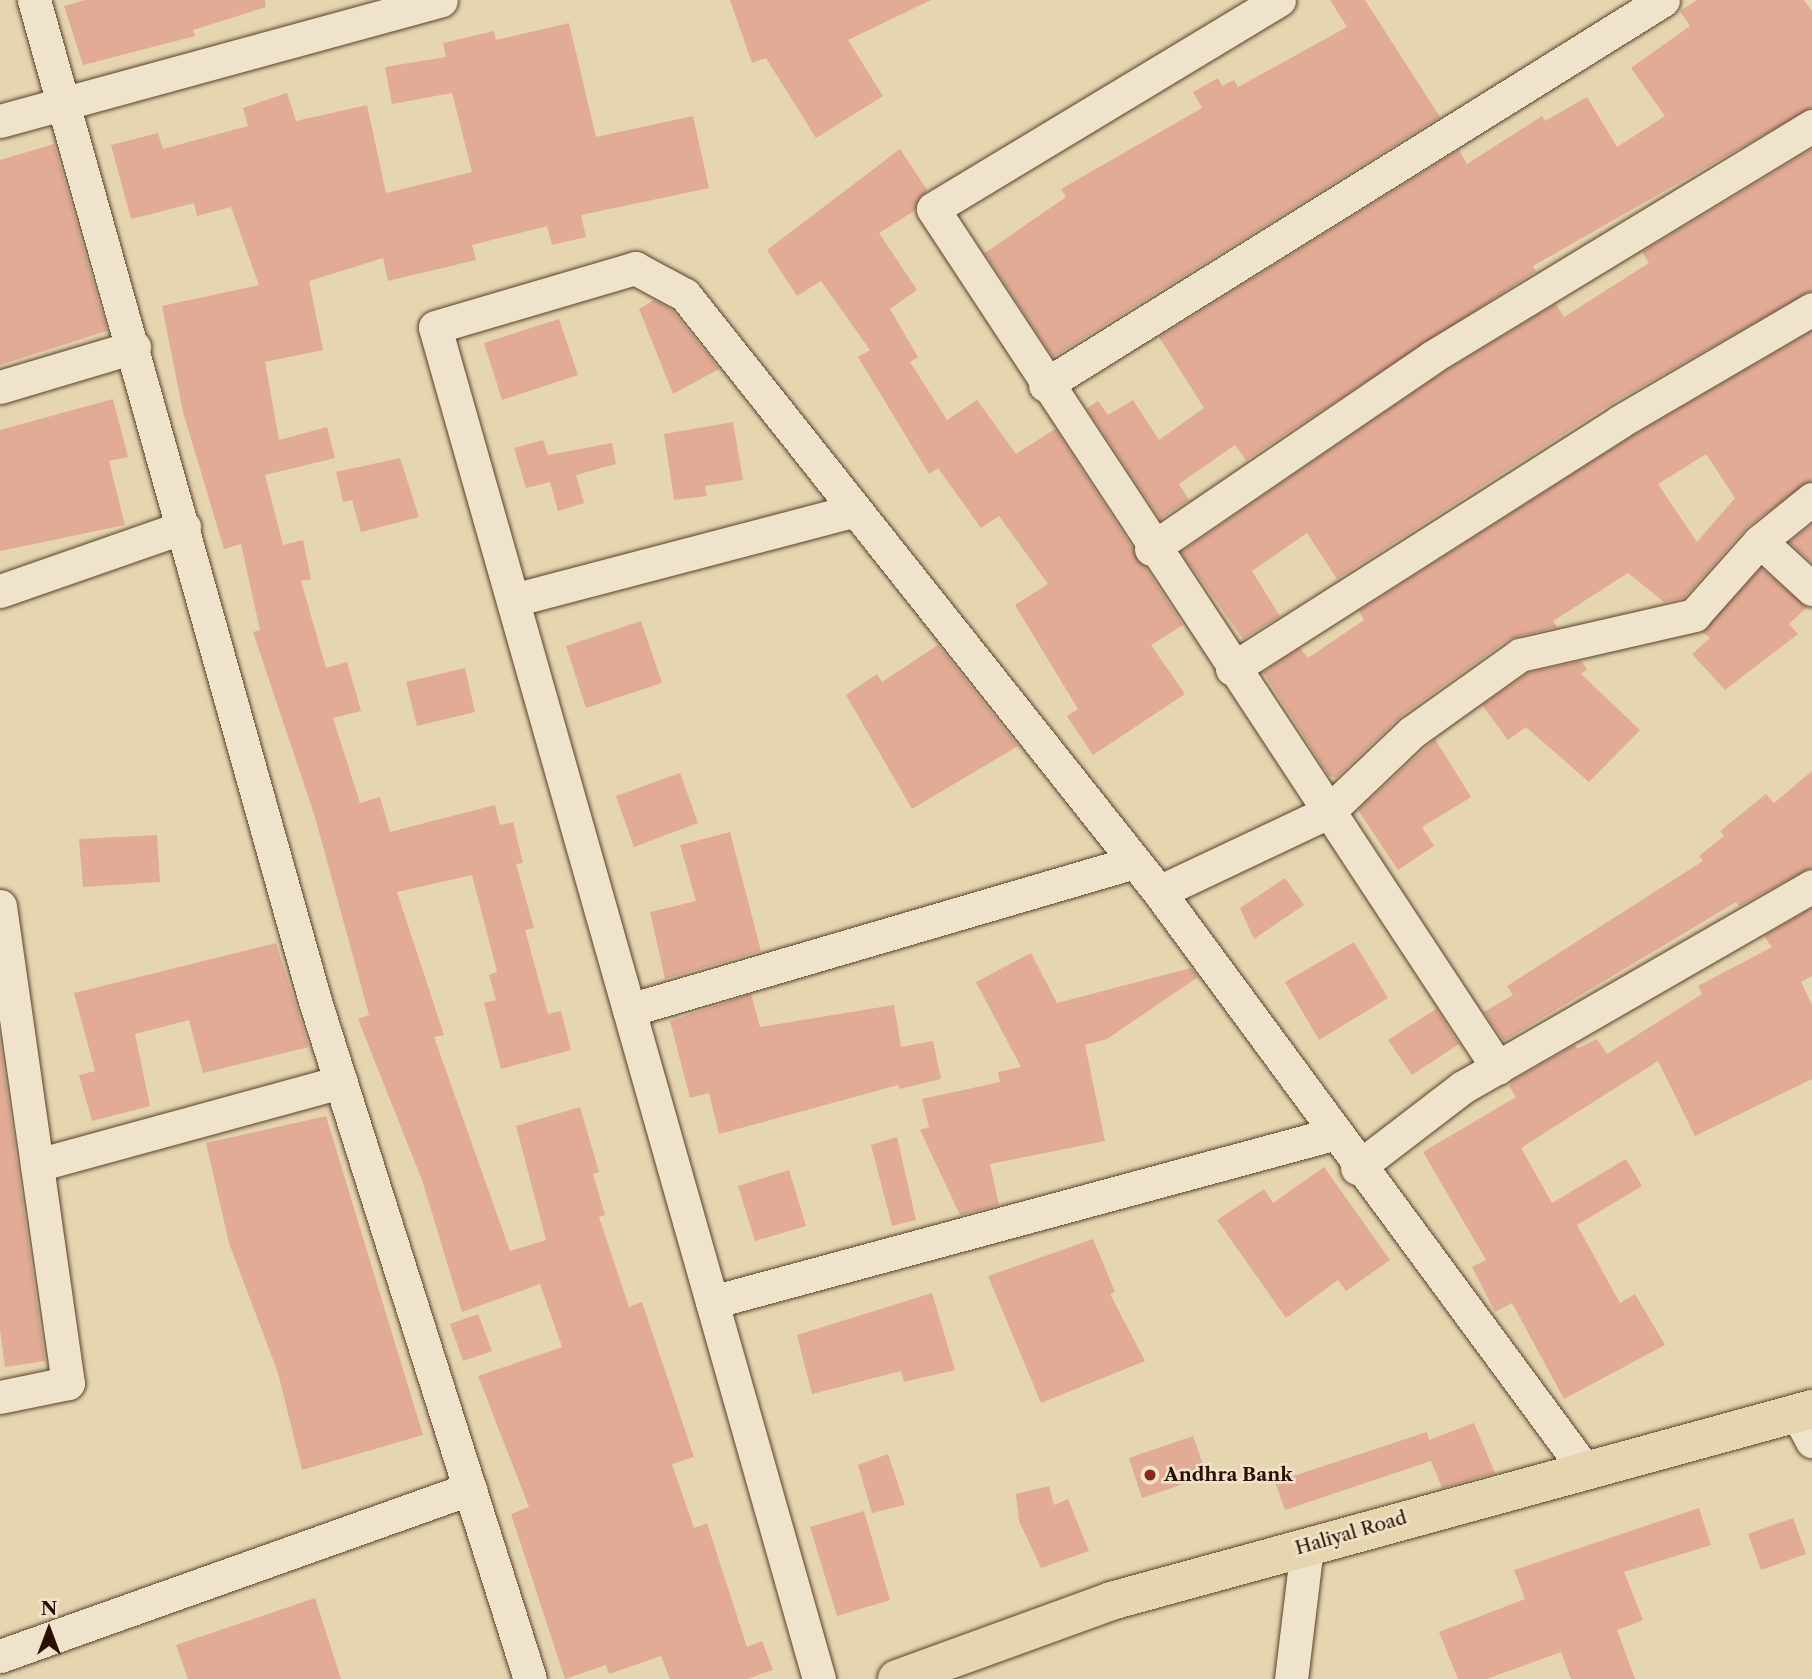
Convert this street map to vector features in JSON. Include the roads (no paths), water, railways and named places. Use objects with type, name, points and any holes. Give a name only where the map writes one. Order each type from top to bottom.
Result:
[{"type":"main road","name":"Haliyal Road","points":[[897,1679],[1111,1601],[1583,1467],[1807,1421]]},
{"type":"street","points":[[34,0],[341,1082],[530,1679]]},
{"type":"street","points":[[0,121],[64,100],[441,0]]},
{"type":"street","points":[[1279,0],[933,209],[1151,549],[1498,1068]]},
{"type":"street","points":[[1045,385],[1663,0]]},
{"type":"street","points":[[1151,549],[1433,357],[1812,126]]},
{"type":"street","points":[[819,1679],[435,327],[635,268],[685,295],[1131,863],[1158,892],[1357,1168],[1583,1467]]},
{"type":"street","points":[[1232,669],[1619,422],[1812,309]]},
{"type":"street","points":[[0,387],[134,347]]},
{"type":"street","points":[[1158,892],[1327,812],[1412,732],[1520,655],[1694,615],[1760,541],[1812,499]]},
{"type":"street","points":[[513,600],[853,510]]},
{"type":"street","points":[[0,591],[184,527]]},
{"type":"street","points":[[1760,541],[1812,589]]},
{"type":"street","points":[[629,1010],[1131,863]]},
{"type":"street","points":[[1357,1168],[1498,1068],[1812,886]]},
{"type":"street","points":[[0,906],[68,1383],[0,1397]]},
{"type":"street","points":[[37,1165],[341,1082]]},
{"type":"street","points":[[712,1302],[1333,1134]]},
{"type":"street","points":[[0,1656],[470,1489]]},
{"type":"street","points":[[1291,1679],[1307,1546]]},
{"type":"place","name":"Andhra Bank","points":[[1150,1475]]}]
